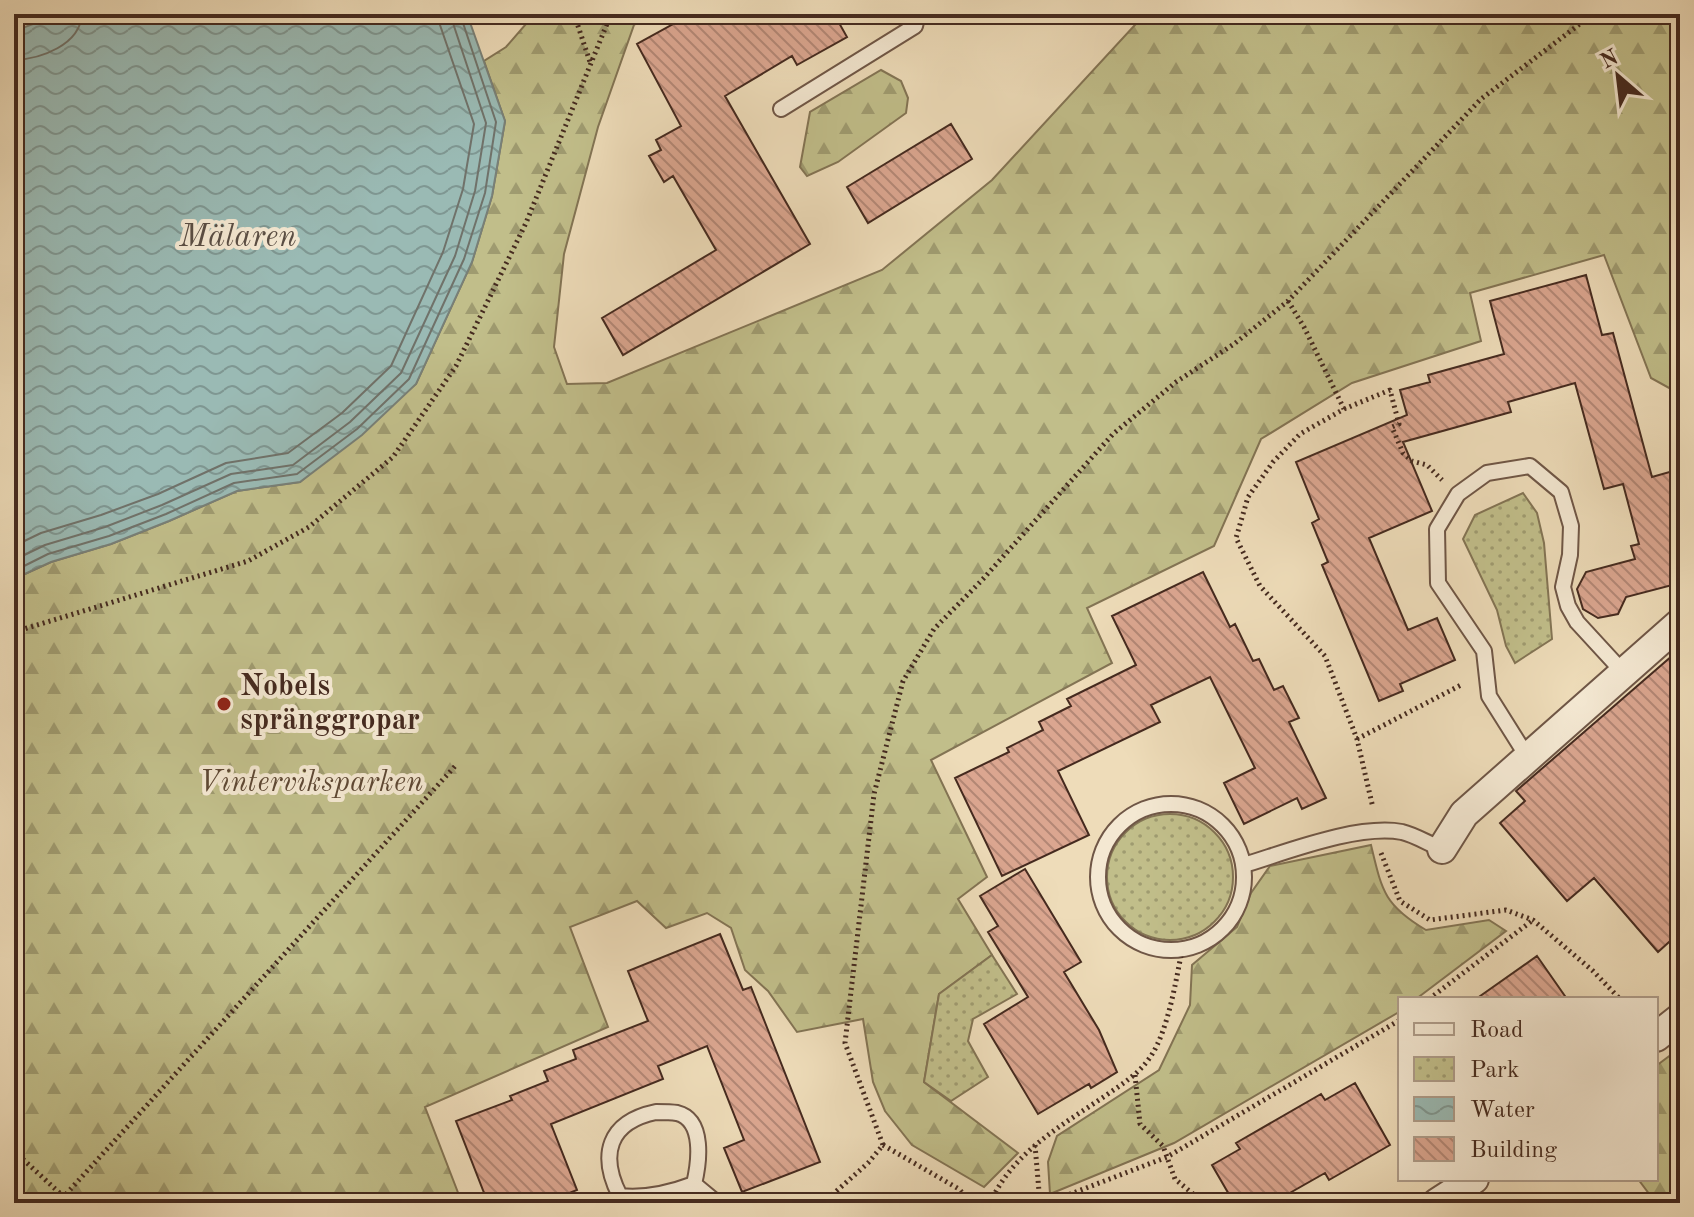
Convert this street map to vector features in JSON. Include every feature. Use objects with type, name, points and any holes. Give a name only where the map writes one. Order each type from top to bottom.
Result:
[{"type":"street","points":[[1442,849],[1464,814],[1680,623]]},
{"type":"street","points":[[1658,1035],[1680,1018]]},
{"type":"street","points":[[1437,1203],[1471,1181]]},
{"type":"lane","points":[[781,109],[915,26],[918,14]]},
{"type":"lane","points":[[1528,758],[1489,696],[1484,651],[1438,583],[1437,529],[1458,494],[1487,473],[1530,466],[1561,492],[1571,526],[1570,555],[1563,587],[1568,606],[1577,622],[1623,672]]},
{"type":"lane","points":[[1176,803],[1200,809],[1221,823],[1236,842],[1244,865],[1243,894],[1231,920],[1209,940],[1182,950],[1157,950],[1134,941],[1115,926],[1102,905],[1097,880],[1100,856],[1111,834],[1129,817],[1151,806],[1176,803]]},
{"type":"lane","points":[[1244,865],[1374,830],[1404,833],[1442,849]]},
{"type":"lane","points":[[656,1112],[679,1113],[690,1121],[696,1132],[699,1162],[694,1184],[672,1193],[638,1198],[620,1196],[609,1175],[609,1151],[621,1126],[639,1116],[656,1112]]},
{"type":"lane","points":[[694,1184],[717,1203]]},
{"type":"path","points":[[574,14],[591,66]]},
{"type":"path","points":[[14,632],[248,561],[309,527],[393,457],[456,366],[526,223],[611,14]]},
{"type":"path","points":[[971,1203],[959,1189],[883,1145],[845,1043],[874,794],[903,681],[934,629],[1113,434],[1176,382],[1234,344],[1288,301],[1481,99],[1593,14]]},
{"type":"path","points":[[1288,301],[1344,409]]},
{"type":"path","points":[[1458,494],[1427,465],[1412,461],[1403,453],[1392,427],[1399,424],[1390,390],[1344,409],[1300,434],[1273,462],[1248,497],[1236,538],[1260,586],[1325,656],[1357,739],[1373,807],[1374,830],[1386,872],[1400,901],[1430,920],[1506,910],[1533,920],[1593,971],[1618,997]]},
{"type":"path","points":[[1357,739],[1486,673]]},
{"type":"path","points":[[58,1203],[457,764]]},
{"type":"path","points":[[1432,997],[1533,920]]},
{"type":"path","points":[[990,1203],[1006,1176],[1034,1144],[1135,1075],[1152,1054],[1172,999],[1182,950]]},
{"type":"path","points":[[1047,1203],[1167,1157],[1398,1021]]},
{"type":"path","points":[[1135,1075],[1140,1124],[1163,1146],[1175,1179],[1204,1203]]},
{"type":"path","points":[[1034,1144],[1040,1203]]},
{"type":"path","points":[[823,1203],[868,1163],[883,1145]]},
{"type":"path","points":[[14,1151],[64,1197]]},
{"type":"green space","name":"Vinterviksparken","points":[[523,14],[652,14],[634,25],[598,127],[564,254],[554,347],[567,384],[607,383],[882,270],[992,180],[1145,14],[1680,14],[1680,394],[1651,378],[1604,255],[1470,293],[1481,341],[1352,383],[1261,439],[1214,546],[1087,608],[1112,663],[931,760],[987,877],[958,899],[992,955],[939,994],[924,1082],[1018,1153],[984,1187],[912,1145],[885,1111],[873,1082],[863,1019],[797,1032],[768,991],[745,970],[731,928],[707,913],[666,928],[637,901],[570,927],[608,1027],[425,1107],[462,1203],[14,1203],[14,579],[51,562],[111,544],[237,491],[300,482],[416,384],[472,262],[492,196],[505,121],[484,61],[506,47],[526,24]]},
{"type":"green space","points":[[881,70],[901,81],[908,98],[906,113],[838,162],[807,176],[800,167],[810,112]]},
{"type":"green space","points":[[1523,493],[1537,513],[1544,543],[1552,639],[1515,663],[1506,646],[1497,610],[1463,539],[1475,515]]},
{"type":"green space","points":[[1170,814],[1194,819],[1214,833],[1228,853],[1233,877],[1228,901],[1214,921],[1194,935],[1170,940],[1146,935],[1126,921],[1112,901],[1107,877],[1112,853],[1126,833],[1146,819]]},
{"type":"green space","points":[[1371,845],[1387,895],[1401,913],[1426,930],[1489,920],[1506,931],[1419,997],[1398,997],[1398,1013],[1174,1143],[1050,1194],[1048,1162],[1057,1136],[1159,1070],[1190,1005],[1192,965],[1237,927],[1251,893],[1270,866]]},
{"type":"green space","points":[[992,955],[1017,994],[973,1019],[968,1041],[988,1077],[951,1101],[924,1082],[939,994]]},
{"type":"green space","points":[[1680,1048],[1680,1203],[1656,1203],[1640,1181],[1658,1181],[1658,1064]]},
{"type":"water","name":"Mälaren","points":[[60,14],[467,14],[505,121],[492,196],[472,262],[416,384],[362,435],[300,482],[237,491],[111,544],[51,562],[14,579],[14,31]]},
{"type":"building","points":[[668,14],[834,14],[847,37],[797,65],[792,56],[725,96],[810,244],[623,355],[602,318],[716,250],[673,176],[664,182],[649,156],[661,150],[656,140],[681,126],[637,44],[673,24]]},
{"type":"building","points":[[951,124],[972,159],[868,223],[847,187]]},
{"type":"building","points":[[1586,275],[1602,335],[1613,333],[1652,477],[1680,469],[1680,583],[1626,597],[1618,614],[1598,618],[1583,609],[1577,589],[1586,572],[1635,559],[1631,546],[1639,544],[1623,484],[1604,489],[1575,383],[1508,402],[1511,412],[1403,442],[1432,511],[1369,538],[1408,630],[1437,618],[1455,660],[1400,684],[1403,691],[1379,701],[1322,565],[1328,562],[1312,523],[1319,519],[1296,462],[1407,415],[1400,390],[1430,382],[1428,375],[1504,354],[1490,301]]},
{"type":"building","points":[[1203,572],[1230,627],[1235,624],[1253,661],[1259,659],[1274,690],[1283,686],[1299,718],[1289,722],[1326,798],[1302,809],[1297,798],[1244,824],[1224,783],[1255,768],[1210,677],[1151,705],[1160,722],[1058,771],[1089,835],[1002,876],[955,778],[1009,752],[1007,748],[1043,730],[1039,722],[1071,706],[1067,699],[1136,665],[1112,616]]},
{"type":"building","points":[[1680,649],[1680,932],[1658,952],[1594,878],[1567,901],[1500,823],[1525,801],[1516,791]]},
{"type":"building","points":[[1025,869],[1081,962],[1064,972],[1099,1030],[1117,1072],[1091,1088],[1089,1084],[1038,1114],[984,1024],[1028,997],[988,932],[998,926],[980,896]]},
{"type":"building","points":[[720,934],[743,990],[751,987],[820,1162],[742,1192],[724,1148],[744,1140],[707,1046],[658,1066],[663,1079],[551,1124],[577,1190],[544,1203],[488,1203],[456,1121],[512,1100],[510,1096],[548,1081],[544,1071],[576,1059],[573,1050],[648,1021],[628,971]]},
{"type":"building","points":[[1537,956],[1566,997],[1479,997]]},
{"type":"building","points":[[1355,1083],[1390,1145],[1329,1180],[1325,1173],[1272,1203],[1234,1203],[1212,1165],[1240,1149],[1236,1143],[1321,1094],[1325,1100]]},
{"type":"place","name":"Nobels spränggropar","points":[[224,704]]}]
